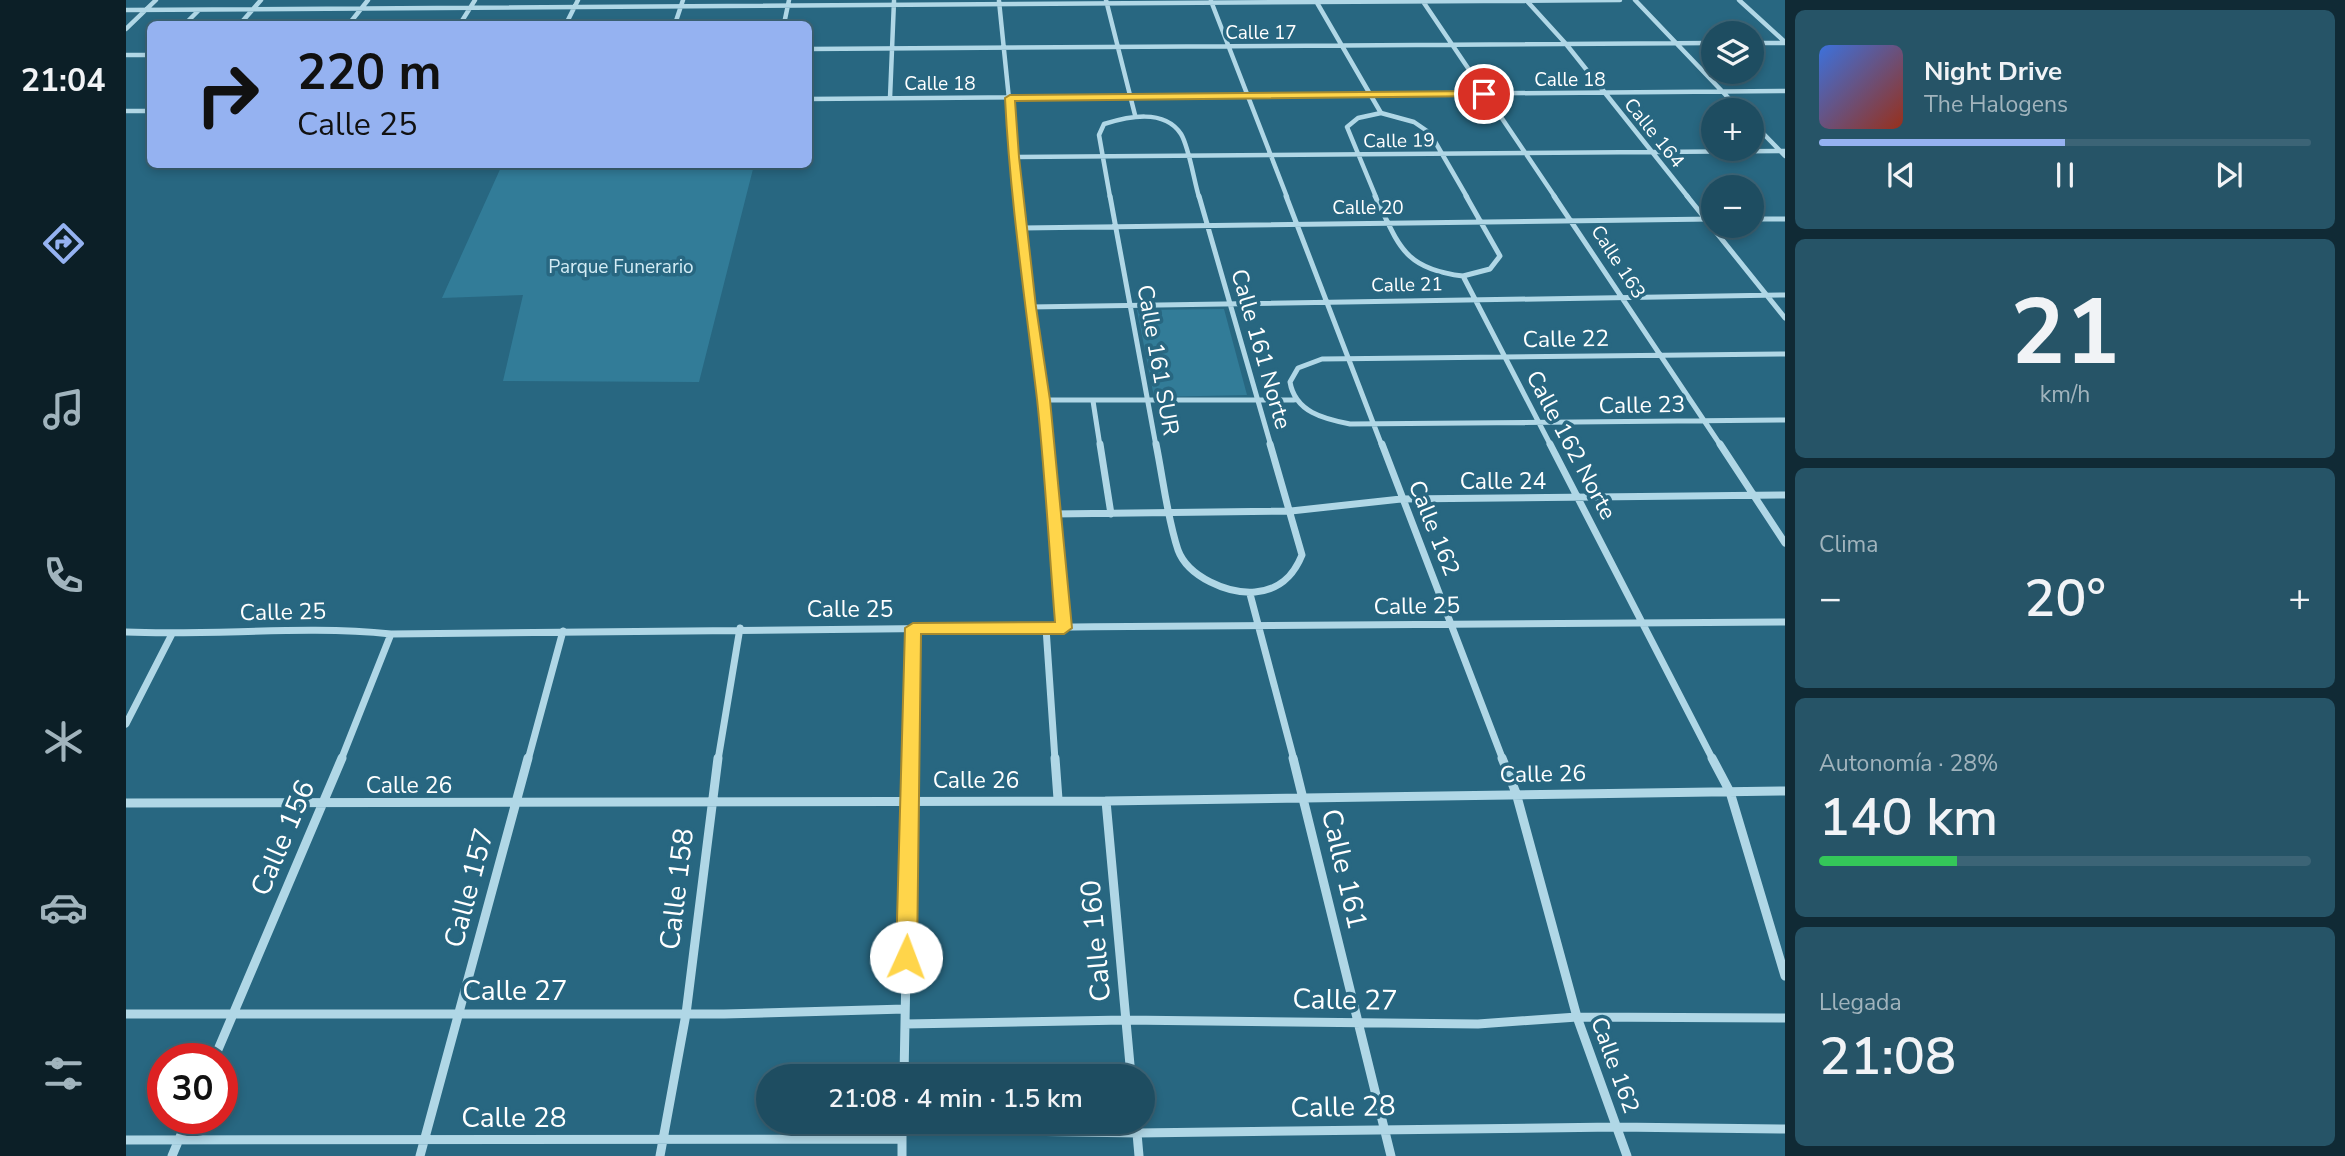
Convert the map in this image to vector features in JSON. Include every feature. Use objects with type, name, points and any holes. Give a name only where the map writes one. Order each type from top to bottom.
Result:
[{"type":"street","points":[[126,29],[156,0]]},
{"type":"street","points":[[243,21],[261,0]]},
{"type":"street","points":[[351,21],[368,0]]},
{"type":"street","points":[[462,21],[475,0]]},
{"type":"street","points":[[567,21],[578,0]]},
{"type":"street","points":[[676,21],[683,0]]},
{"type":"street","name":"Calle 164","points":[[1526,0],[1566,44],[1651,152],[1701,209]]},
{"type":"street","points":[[126,10],[894,2],[1620,0]]},
{"type":"street","points":[[1635,0],[1728,98]]},
{"type":"street","points":[[1739,0],[1785,42]]},
{"type":"street","points":[[1317,1],[1381,113]]},
{"type":"street","name":"Calle 163","points":[[1422,1],[1527,153],[1785,543]]},
{"type":"street","points":[[890,98],[894,2]]},
{"type":"street","points":[[1000,2],[1013,157],[1030,307],[1044,400],[1064,628]]},
{"type":"street","points":[[1106,2],[1135,115]]},
{"type":"street","name":"Calle 162","points":[[1211,2],[1516,793],[1577,1017],[1627,1156]]},
{"type":"street","points":[[785,21],[789,3]]},
{"type":"street","points":[[188,21],[199,10]]},
{"type":"street","points":[[1764,43],[1785,42]]},
{"type":"street","name":"Calle 17","points":[[812,49],[1701,43]]},
{"type":"street","points":[[126,55],[147,54]]},
{"type":"street","name":"Calle 18","points":[[812,99],[1785,91]]},
{"type":"street","points":[[126,111],[147,111]]},
{"type":"street","points":[[1381,113],[1405,118],[1423,126],[1443,154],[1482,223],[1500,256],[1499,263],[1489,270],[1463,276],[1431,271],[1408,258],[1389,223],[1347,127],[1358,118],[1381,113]]},
{"type":"street","name":"Calle 161 Norte","points":[[1135,115],[1158,119],[1177,128],[1181,134],[1256,400],[1291,511],[1301,555],[1298,570],[1276,588],[1251,594]]},
{"type":"street","name":"Calle 161 SUR","points":[[1135,115],[1116,119],[1100,128],[1102,157],[1169,513],[1179,552],[1191,566],[1209,581],[1251,594]]},
{"type":"street","points":[[1764,133],[1785,156]]},
{"type":"street","name":"Calle 19","points":[[1013,157],[1358,156],[1782,150]]},
{"type":"street","name":"Calle 20","points":[[1022,228],[1701,219]]},
{"type":"street","points":[[1764,219],[1785,219]]},
{"type":"street","name":"Calle 164","points":[[1724,238],[1785,318]]},
{"type":"street","name":"Calle 162 Norte","points":[[1463,276],[1730,792],[1785,976]]},
{"type":"street","name":"Calle 21","points":[[1030,307],[1785,295]]},
{"type":"street","name":"Calle 22","points":[[1294,400],[1289,384],[1290,376],[1295,369],[1322,359],[1785,354]]},
{"type":"street","points":[[1044,400],[1294,400]]},
{"type":"street","name":"Calle 23","points":[[1294,400],[1316,415],[1332,421],[1374,425],[1785,420]]},
{"type":"street","points":[[1093,401],[1111,514]]},
{"type":"street","name":"Calle 24","points":[[1053,514],[1291,511],[1401,499],[1785,495]]},
{"type":"street","name":"Calle 161","points":[[1251,594],[1391,1156]]},
{"type":"street","name":"Calle 25","points":[[126,632],[172,634],[353,630],[391,634],[740,628],[1259,628],[1785,622]]},
{"type":"street","name":"Calle 158","points":[[660,1156],[686,1014],[710,802],[740,628]]},
{"type":"street","points":[[904,1064],[913,628]]},
{"type":"street","points":[[1046,628],[1058,799]]},
{"type":"street","name":"Calle 157","points":[[419,1156],[563,631]]},
{"type":"street","points":[[126,724],[172,634]]},
{"type":"street","name":"Calle 156","points":[[221,1043],[323,805],[391,634]]},
{"type":"street","name":"Calle 26","points":[[126,803],[323,805],[911,799],[1106,801],[1516,793],[1785,792]]},
{"type":"street","name":"Calle 160","points":[[1106,801],[1130,1064]]},
{"type":"street","name":"Calle 27","points":[[126,1014],[686,1014],[905,1009]]},
{"type":"street","name":"Calle 27","points":[[905,1024],[1125,1020],[1478,1024],[1577,1017],[1785,1018]]},
{"type":"street","name":"Calle 28","points":[[1155,1127],[1384,1129],[1616,1126],[1785,1129]]},
{"type":"street","points":[[172,1156],[181,1134]]},
{"type":"street","name":"Calle 28","points":[[126,1140],[662,1139],[795,1134]]},
{"type":"street","points":[[902,1134],[902,1156]]},
{"type":"street","points":[[1137,1134],[1139,1156]]},
{"type":"green space","name":"Parque Funerario","points":[[501,168],[753,168],[699,382],[503,381],[523,295],[442,298]]},
{"type":"green space","points":[[1224,309],[1247,395],[1154,397],[1137,310]]},
{"type":"route","points":[[906,957],[913,628],[1064,628],[1044,400],[1030,307],[1013,157],[1010,98],[1484,94]]}]
